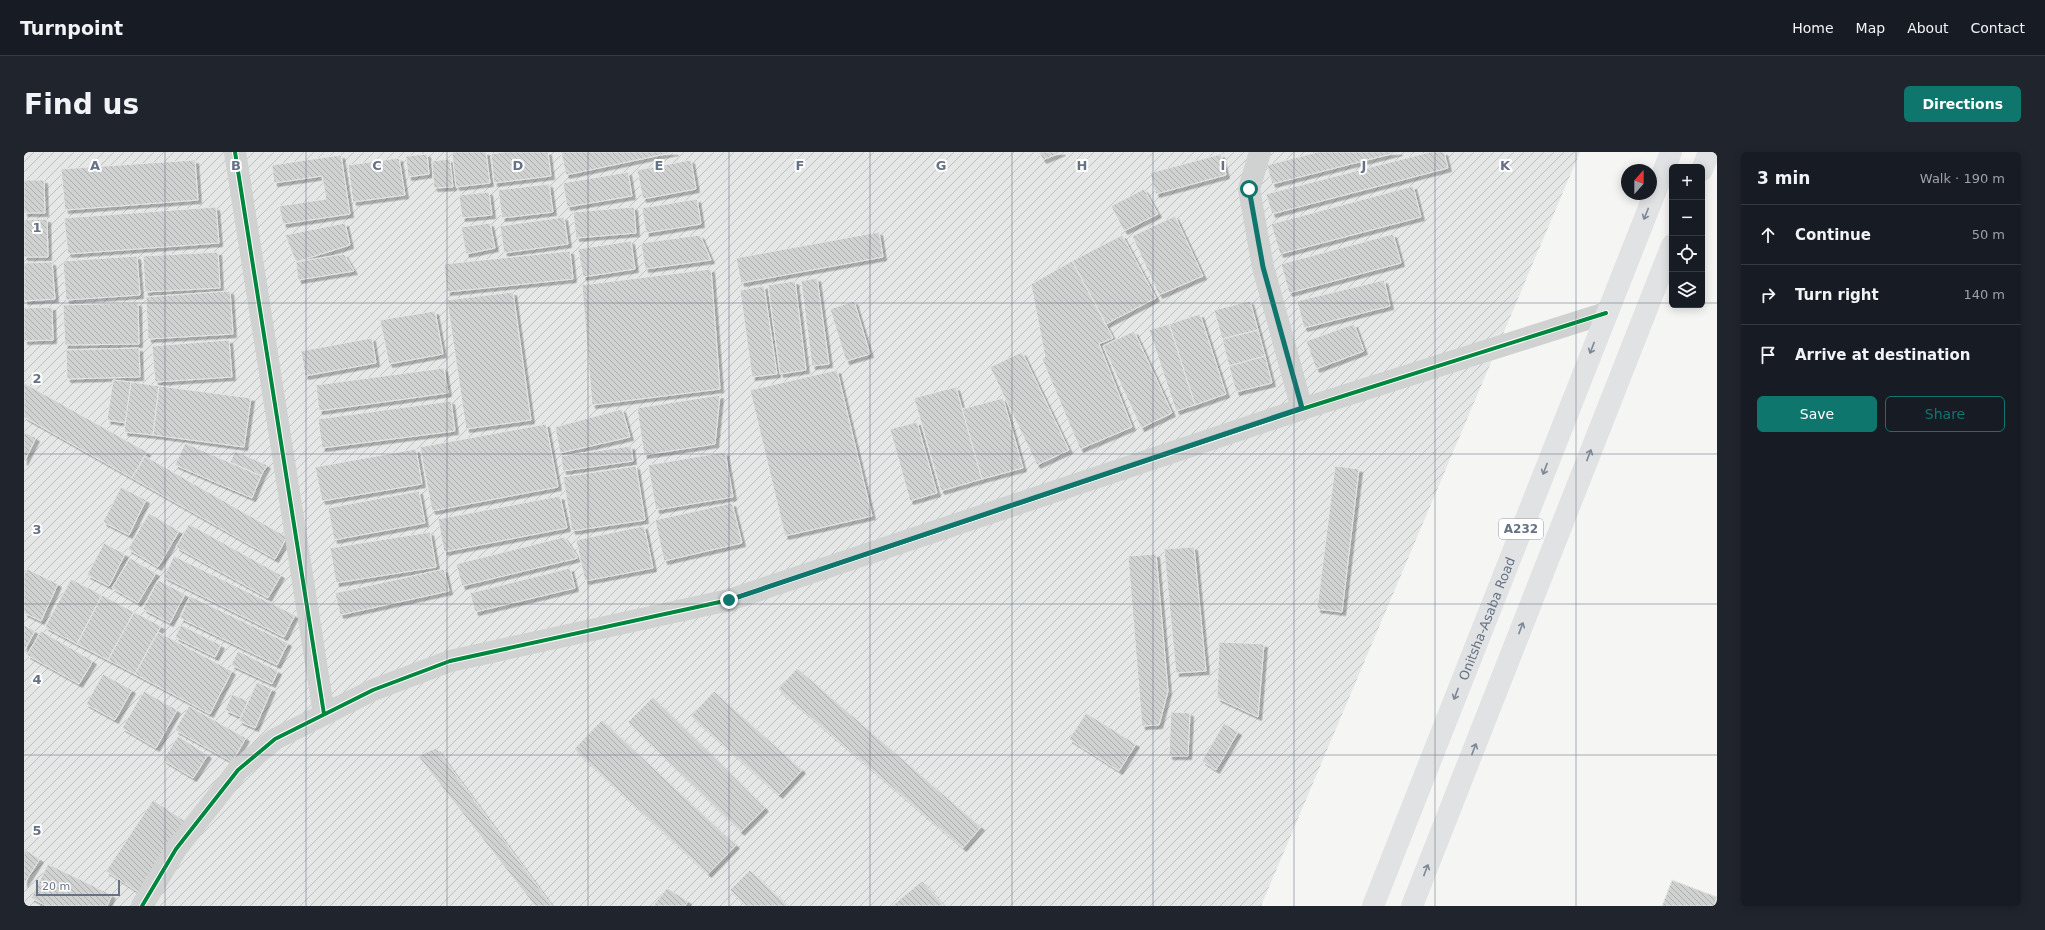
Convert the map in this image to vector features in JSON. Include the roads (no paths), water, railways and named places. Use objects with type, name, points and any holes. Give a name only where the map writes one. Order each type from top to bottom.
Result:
[{"type":"highway","name":"Onitsha-Asaba Road","points":[[1373,906],[1606,313],[1671,152]]},
{"type":"highway","points":[[1704,164],[1709,152]]},
{"type":"highway","name":"A232","points":[[1412,906],[1669,253]]},
{"type":"street","points":[[235,152],[324,714]]},
{"type":"street","points":[[1260,152],[1249,189],[1263,267],[1302,408]]},
{"type":"street","points":[[142,906],[176,849],[238,770],[275,739],[373,690],[450,661],[729,600],[1302,408],[1606,313]]}]
